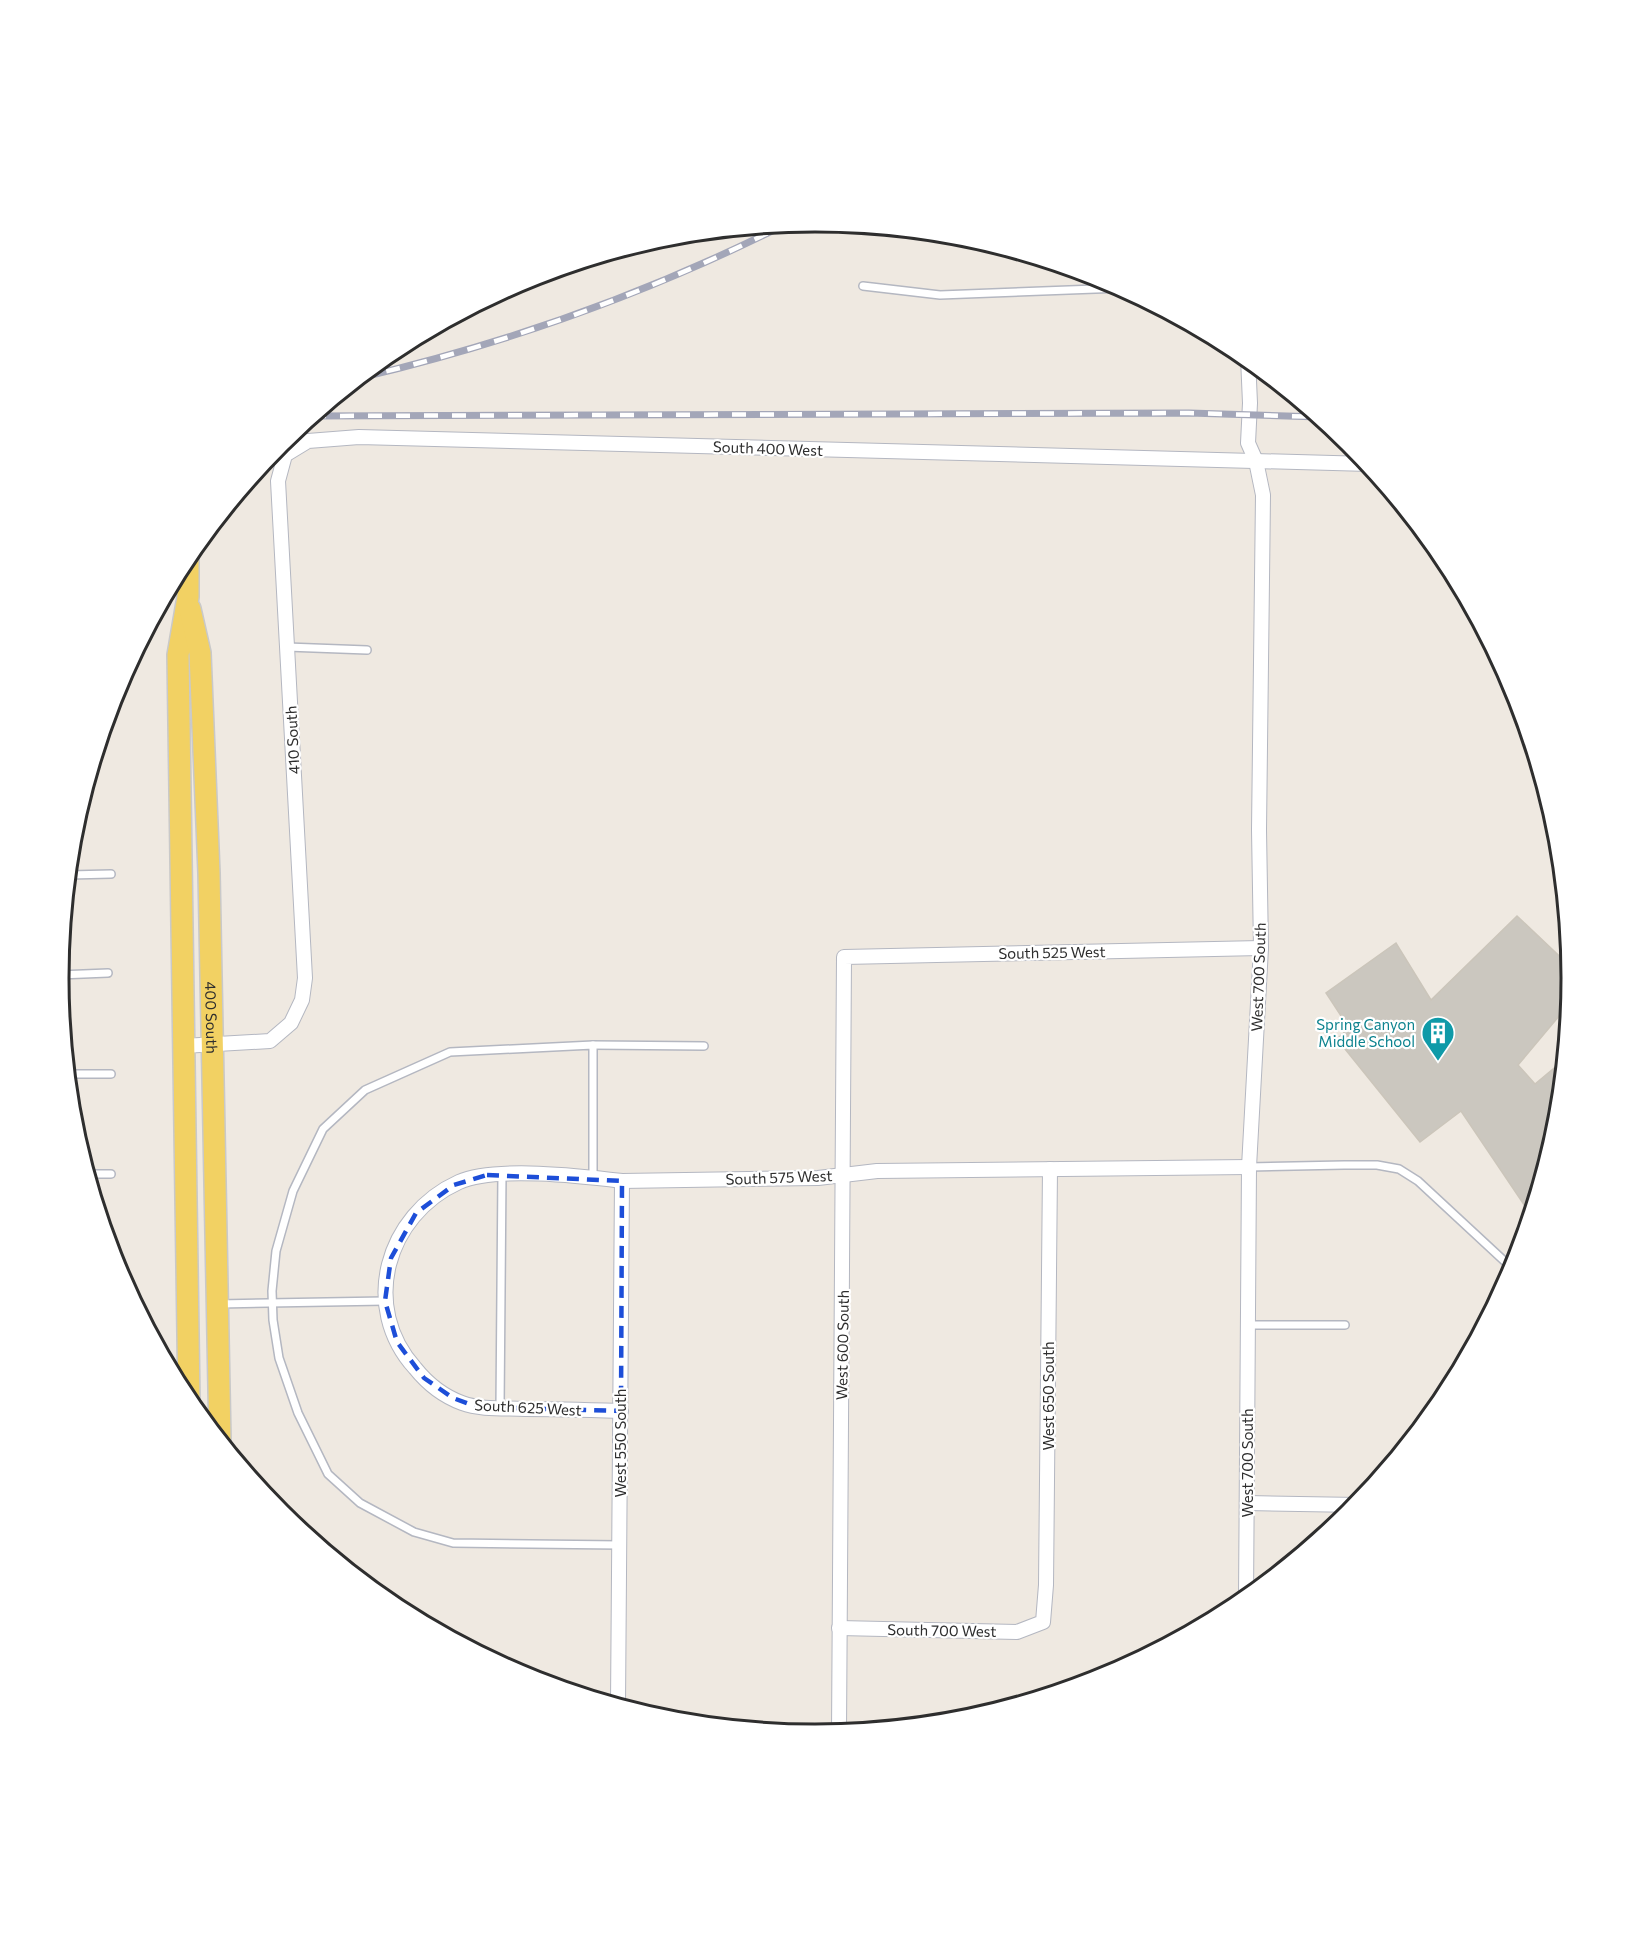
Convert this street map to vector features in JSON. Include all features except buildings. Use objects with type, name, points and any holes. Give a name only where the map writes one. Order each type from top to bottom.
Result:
[{"type":"main road","name":"400 South","points":[[188,574],[188,597],[178,655],[189,1383]]},
{"type":"main road","name":"400 South","points":[[188,597],[200,653],[202,682],[209,873],[220,1427]]},
{"type":"street","name":"West 700 South","points":[[1246,1587],[1249,1167],[1261,948],[1259,818],[1263,495],[1256,461],[1248,443],[1249,370]]},
{"type":"street","name":"South 400 West","points":[[285,455],[308,441],[359,437],[1356,464]]},
{"type":"street","name":"410 South","points":[[211,1045],[270,1041],[291,1023],[302,1000],[305,978],[278,481],[285,455]]},
{"type":"street","name":"South 525 West","points":[[844,957],[1261,948]]},
{"type":"street","name":"West 600 South","points":[[840,1724],[844,957]]},
{"type":"street","points":[[183,1046],[211,1045]]},
{"type":"street","name":"South 575 West","points":[[385,1301],[391,1258],[405,1227],[416,1213],[443,1191],[459,1182],[480,1176],[502,1173],[593,1177],[622,1181],[818,1178],[877,1171],[1249,1167]]},
{"type":"street","name":"West 650 South","points":[[1043,1622],[1046,1585],[1050,1169]]},
{"type":"street","name":"West 550 South","points":[[618,1698],[622,1181]]},
{"type":"street","name":"South 625 West","points":[[385,1301],[389,1321],[406,1357],[424,1378],[444,1394],[460,1402],[477,1407],[621,1411]]},
{"type":"street","points":[[1247,1503],[1344,1505]]},
{"type":"street","name":"South 700 West","points":[[839,1628],[1017,1632],[1043,1622]]},
{"type":"lane","points":[[863,286],[940,294],[1102,289]]},
{"type":"lane","points":[[287,647],[367,650]]},
{"type":"lane","points":[[76,876],[111,874]]},
{"type":"lane","points":[[69,975],[108,973]]},
{"type":"lane","points":[[593,1045],[593,1177]]},
{"type":"lane","points":[[620,1545],[453,1543],[414,1532],[360,1503],[328,1474],[298,1413],[279,1358],[273,1304],[276,1251],[293,1191],[323,1129],[364,1090],[450,1052],[593,1045],[704,1046]]},
{"type":"lane","points":[[75,1074],[111,1074]]},
{"type":"lane","points":[[1249,1167],[1377,1165],[1399,1169],[1418,1181],[1506,1262]]},
{"type":"lane","points":[[500,1408],[502,1173]]},
{"type":"lane","points":[[95,1174],[111,1174]]},
{"type":"lane","points":[[217,1304],[385,1301]]},
{"type":"lane","points":[[1248,1325],[1345,1325]]},
{"type":"highlighted area","points":[[487,1175],[622,1181],[621,1411],[477,1407],[453,1398],[424,1378],[397,1342],[385,1301],[391,1258],[416,1213],[454,1185]]},
{"type":"railway","points":[[379,373],[470,349],[577,314],[683,272],[767,233]]},
{"type":"railway","points":[[324,416],[1189,413],[1308,417]]},
{"type":"place","name":"Spring Canyon Middle School","points":[[1438,1062]]}]
